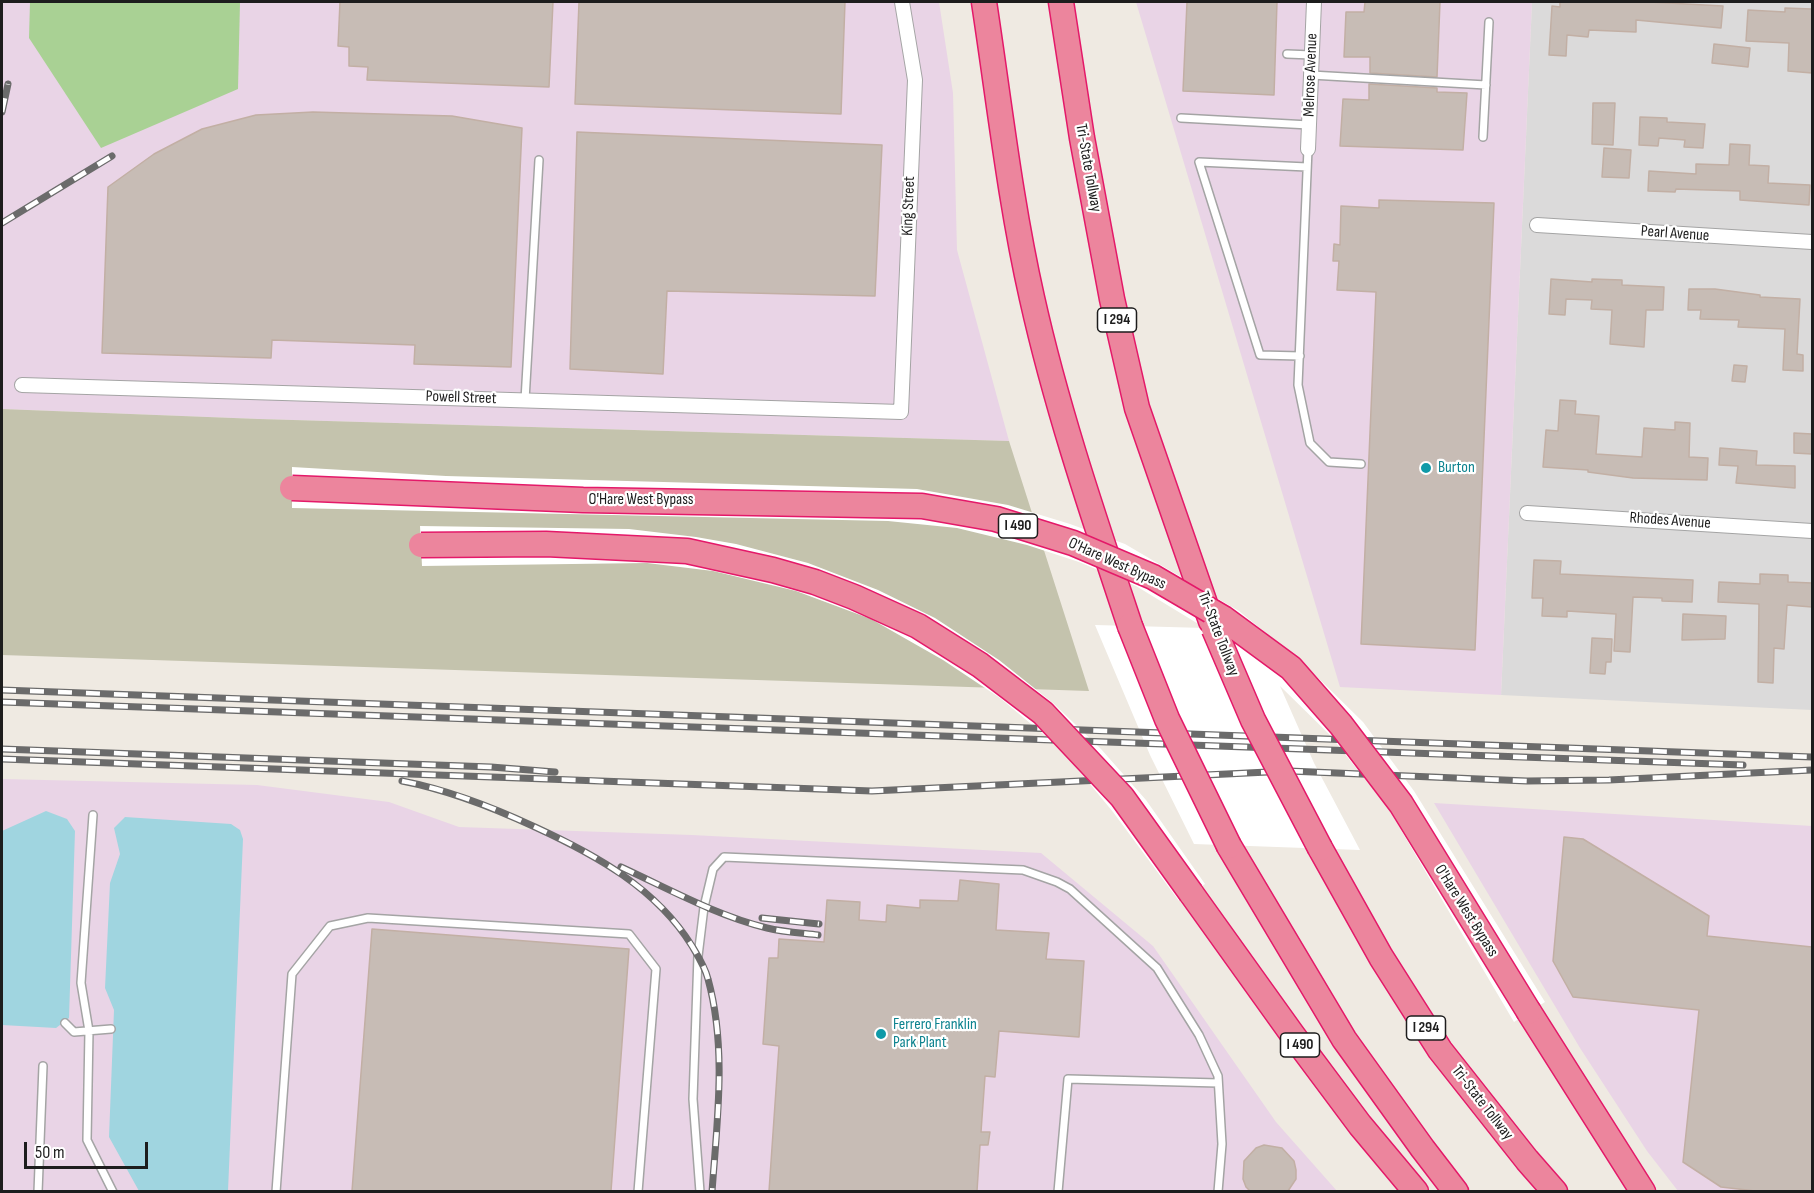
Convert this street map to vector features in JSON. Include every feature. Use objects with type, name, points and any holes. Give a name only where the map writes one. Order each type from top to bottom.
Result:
[{"type":"highway","points":[[984,2],[1010,175],[1032,298],[1077,467],[1130,626],[1167,719],[1229,846],[1344,1039],[1456,1191]]},
{"type":"highway","name":"Tri-State Tollway","points":[[1061,2],[1082,138],[1108,278],[1137,408],[1214,629],[1253,720],[1320,848],[1381,957],[1440,1050],[1527,1160],[1555,1191]]},
{"type":"highway","name":"O'Hare West Bypass","points":[[292,488],[583,500],[922,506],[996,519],[1073,543],[1153,577],[1222,618],[1291,668],[1341,725],[1401,804],[1643,1191]]},
{"type":"highway","name":"I 490","points":[[421,545],[546,544],[687,551],[815,582],[918,626],[980,665],[1043,713],[1122,797],[1359,1125],[1416,1191]]},
{"type":"street","name":"King Street","points":[[901,411],[915,80],[902,2]]},
{"type":"street","name":"Melrose Avenue","points":[[1308,148],[1314,2]]},
{"type":"street","name":"Pearl Avenue","points":[[1537,225],[1812,242]]},
{"type":"street","name":"Powell Street","points":[[22,385],[901,411]]},
{"type":"street","name":"Rhodes Avenue","points":[[1527,513],[1812,531]]},
{"type":"lane","points":[[1484,137],[1489,22]]},
{"type":"lane","points":[[1287,54],[1312,55]]},
{"type":"lane","points":[[1311,75],[1486,85]]},
{"type":"lane","points":[[1181,118],[1309,125]]},
{"type":"lane","points":[[1308,148],[1298,385],[1310,442],[1329,462],[1361,464]]},
{"type":"lane","points":[[525,400],[539,160]]},
{"type":"lane","points":[[1300,356],[1260,355],[1199,162],[1307,167]]},
{"type":"lane","points":[[93,815],[81,983],[90,1031],[87,1140],[113,1191]]},
{"type":"lane","points":[[700,1191],[693,1099],[698,956],[704,907],[713,869],[724,857],[1023,870],[1070,889],[1157,968],[1199,1035],[1218,1076],[1222,1144],[1218,1191]]},
{"type":"lane","points":[[276,1191],[292,974],[330,926],[368,918],[629,934],[656,969],[638,1191]]},
{"type":"lane","points":[[65,1023],[74,1032],[111,1029]]},
{"type":"lane","points":[[38,1191],[44,1066]]},
{"type":"lane","points":[[1058,1191],[1068,1079],[1218,1083]]},
{"type":"shaded area","points":[[2,2],[939,2],[953,93],[957,250],[1009,441],[259,419],[2,409]]},
{"type":"shaded area","points":[[1136,2],[1532,2],[1501,695],[1340,687]]},
{"type":"shaded area","points":[[1532,2],[1812,2],[1812,710],[1501,695]]},
{"type":"shaded area","points":[[2,409],[259,419],[1009,441],[1089,691],[2,655]]},
{"type":"shaded area","points":[[2,779],[257,785],[389,802],[459,827],[692,835],[1041,853],[1153,946],[1276,1122],[1337,1191],[2,1192]]},
{"type":"shaded area","points":[[1434,803],[1812,826],[1812,1191],[1678,1191],[1647,1151],[1580,1048]]},
{"type":"green space","points":[[30,2],[240,2],[238,89],[101,148],[29,38]]},
{"type":"water","points":[[46,811],[67,819],[75,831],[69,1018],[56,1028],[2,1025],[2,831]]},
{"type":"water","points":[[125,817],[231,824],[240,830],[243,839],[228,1191],[139,1191],[109,1137],[114,1010],[105,988],[110,883],[120,854],[114,828]]},
{"type":"pier","points":[[292,467],[446,476],[917,489],[1008,505],[1125,544],[1239,611],[1305,665],[1363,722],[1414,791],[1545,1002],[1514,1022],[1388,808],[1329,734],[1280,686],[1314,763],[1360,850],[1194,844],[1150,755],[1095,625],[1205,628],[1136,586],[1079,562],[1027,545],[957,528],[888,521],[292,508]]},
{"type":"pier","points":[[420,526],[629,529],[696,537],[736,544],[808,563],[878,590],[935,618],[999,660],[1053,703],[1101,749],[1146,800],[1205,884],[1179,901],[1113,812],[1061,749],[1000,698],[943,660],[871,619],[796,591],[713,571],[647,563],[422,566]]},
{"type":"building","points":[[340,2],[553,2],[549,87],[367,80],[368,67],[349,66],[349,47],[338,46]]},
{"type":"building","points":[[579,2],[845,2],[841,114],[575,104]]},
{"type":"building","points":[[1187,2],[1277,2],[1274,95],[1183,91]]},
{"type":"building","points":[[1365,2],[1440,2],[1437,77],[1370,73],[1370,57],[1344,57],[1346,12],[1364,12]]},
{"type":"building","points":[[1560,2],[1650,2],[1723,6],[1721,28],[1636,20],[1636,32],[1589,30],[1588,37],[1567,35],[1566,56],[1549,55],[1552,6],[1560,7]]},
{"type":"building","points":[[1785,8],[1812,9],[1812,73],[1788,71],[1789,43],[1746,41],[1748,10],[1785,12]]},
{"type":"building","points":[[1714,44],[1750,48],[1748,67],[1712,63]]},
{"type":"building","points":[[1369,84],[1437,88],[1437,92],[1467,93],[1463,150],[1340,146],[1343,99],[1369,100]]},
{"type":"building","points":[[1593,103],[1615,103],[1613,145],[1592,144]]},
{"type":"building","points":[[313,112],[452,116],[522,128],[511,367],[414,364],[415,345],[272,340],[271,358],[102,353],[108,187],[154,154],[202,129],[256,115]]},
{"type":"building","points":[[1640,117],[1667,118],[1667,122],[1705,124],[1703,148],[1684,147],[1685,140],[1659,138],[1658,146],[1639,145]]},
{"type":"building","points":[[577,132],[882,145],[875,296],[667,291],[663,374],[570,369]]},
{"type":"building","points":[[1730,144],[1750,145],[1749,165],[1769,166],[1768,183],[1810,185],[1809,205],[1740,200],[1740,191],[1676,189],[1675,192],[1648,191],[1649,171],[1696,174],[1696,164],[1729,165]]},
{"type":"building","points":[[1604,148],[1631,150],[1629,178],[1602,177]]},
{"type":"building","name":"Burton","points":[[1379,200],[1494,203],[1475,650],[1361,644],[1376,292],[1337,290],[1339,261],[1333,261],[1334,244],[1340,245],[1341,206],[1379,208]]},
{"type":"building","points":[[1551,279],[1592,282],[1592,279],[1622,280],[1622,285],[1664,287],[1663,310],[1646,310],[1644,347],[1610,344],[1612,310],[1591,309],[1592,300],[1566,299],[1565,315],[1549,314]]},
{"type":"building","points":[[1689,289],[1715,289],[1760,295],[1760,297],[1800,299],[1797,354],[1803,355],[1803,371],[1783,370],[1785,329],[1738,327],[1739,320],[1700,319],[1701,310],[1688,310]]},
{"type":"building","points":[[1734,365],[1747,366],[1745,382],[1732,381]]},
{"type":"building","points":[[1560,400],[1576,401],[1575,414],[1599,416],[1596,454],[1642,457],[1644,428],[1675,430],[1675,422],[1690,423],[1689,457],[1708,458],[1707,480],[1633,478],[1588,472],[1588,470],[1543,467],[1546,430],[1558,431]]},
{"type":"building","points":[[1794,433],[1812,434],[1812,454],[1794,453]]},
{"type":"building","points":[[1720,448],[1757,451],[1756,465],[1795,466],[1795,488],[1736,483],[1738,466],[1719,465]]},
{"type":"building","points":[[1534,560],[1561,561],[1560,574],[1693,580],[1692,602],[1633,597],[1630,652],[1614,651],[1616,614],[1567,611],[1567,617],[1542,616],[1543,598],[1532,598]]},
{"type":"building","points":[[1760,574],[1788,575],[1788,582],[1812,583],[1812,607],[1787,605],[1784,649],[1774,648],[1773,683],[1758,682],[1759,604],[1718,602],[1719,582],[1760,584]]},
{"type":"building","points":[[1683,614],[1726,616],[1725,639],[1682,640]]},
{"type":"building","points":[[1592,638],[1612,639],[1611,662],[1606,662],[1605,674],[1590,673]]},
{"type":"building","points":[[1564,837],[1583,839],[1709,916],[1707,936],[1812,947],[1812,1191],[1755,1191],[1721,1187],[1683,1162],[1699,1010],[1573,997],[1553,961]]},
{"type":"building","name":"Ferrero Franklin Park Plant","points":[[960,880],[999,884],[996,930],[1049,933],[1046,959],[1084,961],[1079,1037],[999,1031],[995,1077],[985,1076],[981,1132],[990,1132],[988,1145],[980,1145],[977,1191],[769,1191],[779,1046],[763,1044],[769,958],[778,958],[779,939],[824,942],[827,900],[860,902],[859,920],[886,922],[887,905],[920,908],[920,900],[958,901]]},
{"type":"building","points":[[372,929],[629,949],[611,1191],[352,1191]]},
{"type":"building","points":[[1264,1145],[1282,1148],[1294,1161],[1296,1179],[1288,1191],[1250,1191],[1246,1187],[1243,1179],[1244,1161],[1256,1148]]},
{"type":"railway","points":[[2,112],[8,84]]},
{"type":"railway","points":[[2,223],[112,156]]},
{"type":"railway","points":[[2,690],[1812,757]]},
{"type":"railway","points":[[2,702],[1743,765]]},
{"type":"railway","points":[[2,749],[491,767],[555,772]]},
{"type":"railway","points":[[2,759],[872,791],[1289,771],[1527,781],[1609,780],[1812,770]]},
{"type":"railway","points":[[402,781],[437,789],[486,806],[580,849],[643,890],[677,925],[705,970],[714,1005],[719,1085],[712,1192]]},
{"type":"railway","points":[[621,867],[692,901],[748,923],[818,935]]},
{"type":"railway","points":[[762,918],[819,924]]},
{"type":"place","name":"Burton","points":[[1426,468]]},
{"type":"place","name":"Ferrero Franklin Park Plant","points":[[881,1034]]}]
